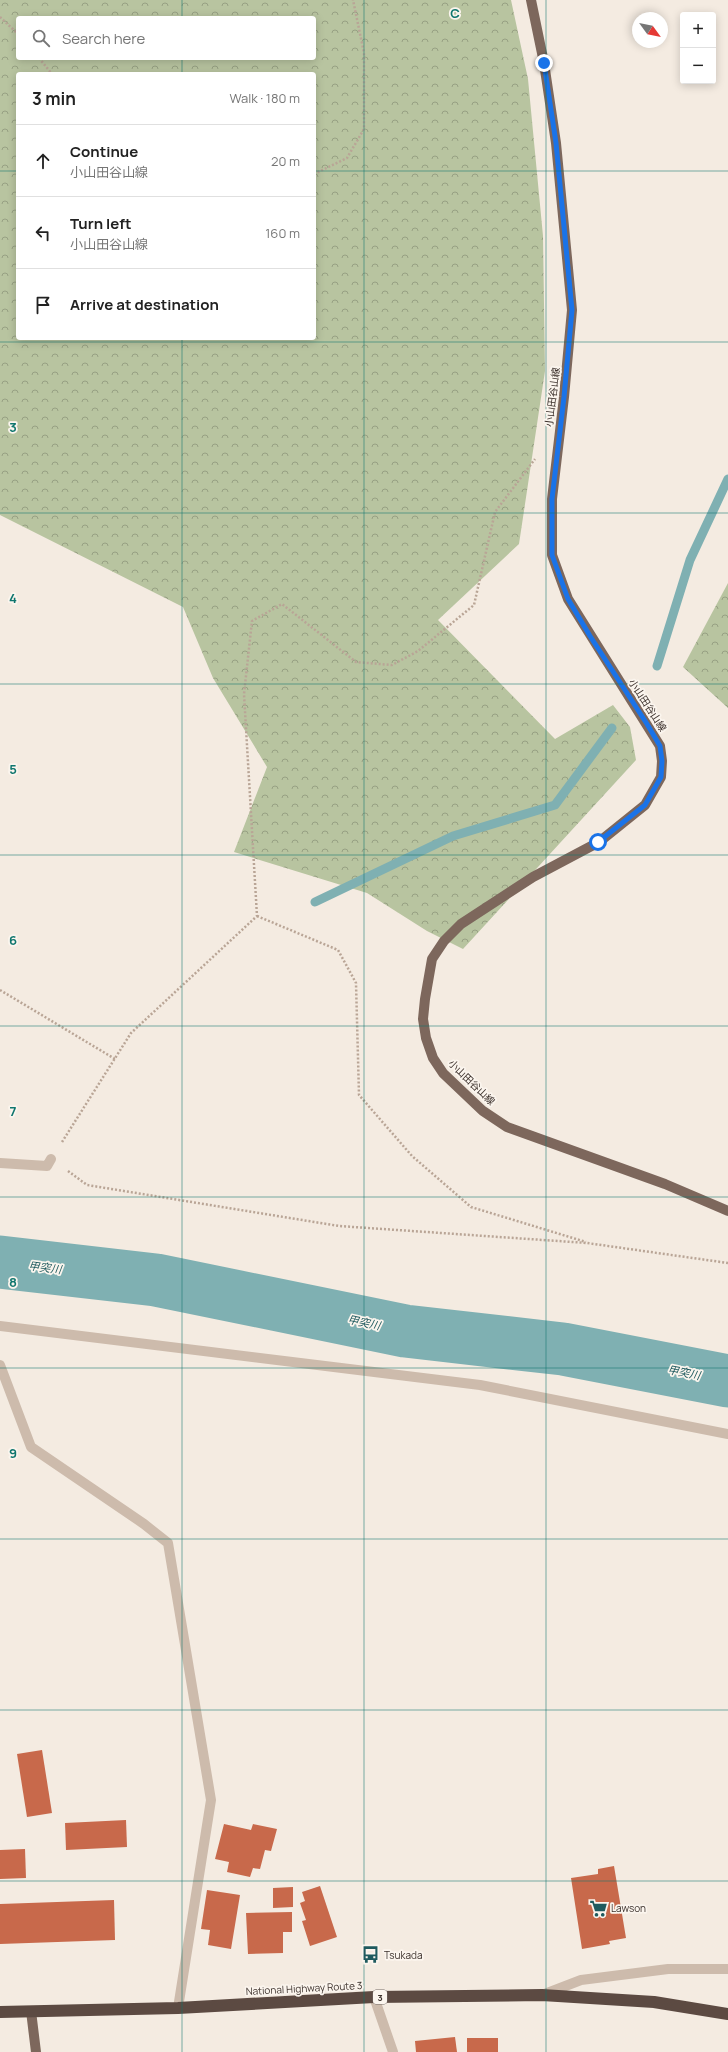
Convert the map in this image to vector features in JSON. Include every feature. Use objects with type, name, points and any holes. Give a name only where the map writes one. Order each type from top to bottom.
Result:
[{"type":"highway","name":"National Highway Route 3","points":[[0,2012],[178,2008],[374,1997],[542,1994],[654,2002],[728,2014]]},
{"type":"main road","name":"小山田谷山線","points":[[531,0],[544,63],[556,143],[572,310],[566,382],[552,499],[552,555],[568,599],[660,746],[662,761],[661,777],[645,805],[598,842],[533,877],[461,924],[444,941],[432,959],[428,977],[423,1019],[426,1038],[433,1058],[443,1073],[483,1111],[507,1127],[665,1184],[728,1211]]},
{"type":"main road","points":[[31,2011],[36,2052]]},
{"type":"street","points":[[0,1163],[47,1166],[51,1159]]},
{"type":"street","points":[[0,1326],[480,1385],[728,1434]]},
{"type":"street","points":[[0,1366],[31,1447],[144,1524],[168,1543],[211,1800],[178,2008]]},
{"type":"street","points":[[542,1994],[581,1980],[668,1968],[728,1969]]},
{"type":"street","points":[[374,1997],[393,2052]]},
{"type":"path","points":[[316,173],[347,158],[364,129],[364,53],[353,0]]},
{"type":"path","points":[[0,16],[16,32]]},
{"type":"path","points":[[40,60],[50,72]]},
{"type":"path","points":[[257,916],[244,694],[252,621],[282,604],[356,662],[392,665],[418,651],[474,605],[495,512],[537,456]]},
{"type":"path","points":[[257,916],[131,1033],[51,1159],[87,1185],[340,1226],[594,1245],[728,1262]]},
{"type":"path","points":[[257,916],[338,950],[356,982],[359,1094],[412,1156],[471,1207],[594,1245]]},
{"type":"path","points":[[0,990],[115,1059]]},
{"type":"green space","points":[[0,0],[511,0],[528,79],[543,236],[545,371],[519,544],[438,620],[555,739],[613,705],[630,727],[636,760],[463,949],[427,931],[367,893],[234,852],[267,767],[213,678],[183,607],[0,515]]},
{"type":"green space","points":[[728,583],[728,708],[683,667]]},
{"type":"building","points":[[42,1750],[52,1813],[27,1817],[17,1754]]},
{"type":"building","points":[[126,1820],[127,1847],[66,1850],[65,1823]]},
{"type":"building","points":[[224,1824],[251,1830],[253,1824],[277,1829],[271,1851],[265,1850],[260,1869],[253,1868],[250,1877],[227,1872],[229,1862],[215,1859]]},
{"type":"building","points":[[25,1849],[26,1878],[0,1879],[0,1850]]},
{"type":"building","name":"Lawson","points":[[614,1866],[626,1938],[609,1941],[610,1944],[582,1949],[571,1878],[598,1874],[598,1869]]},
{"type":"building","points":[[320,1886],[337,1937],[310,1946],[302,1921],[306,1920],[300,1903],[305,1901],[302,1892]]},
{"type":"building","points":[[293,1887],[293,1907],[273,1908],[273,1888]]},
{"type":"building","points":[[207,1890],[240,1895],[231,1949],[208,1945],[210,1930],[201,1929]]},
{"type":"building","points":[[114,1900],[115,1940],[0,1944],[0,1904]]},
{"type":"building","points":[[292,1912],[292,1932],[283,1932],[283,1953],[248,1954],[246,1913]]},
{"type":"building","points":[[455,2037],[457,2052],[416,2052],[415,2041]]},
{"type":"building","points":[[467,2038],[498,2038],[498,2052],[467,2052]]},
{"type":"waterway","points":[[657,666],[690,560],[728,479]]},
{"type":"waterway","points":[[315,902],[453,836],[555,805],[612,728]]},
{"type":"waterway","name":"甲突川","points":[[0,1262],[156,1280],[405,1331],[563,1349],[728,1381]]},
{"type":"place","name":"Lawson","points":[[598,1908]]},
{"type":"place","name":"Tsukada","points":[[371,1955]]},
{"type":"route","points":[[544,63],[556,143],[572,310],[552,499],[552,555],[558,576],[568,599],[660,746],[662,761],[661,777],[654,792],[645,805],[598,842]]}]
